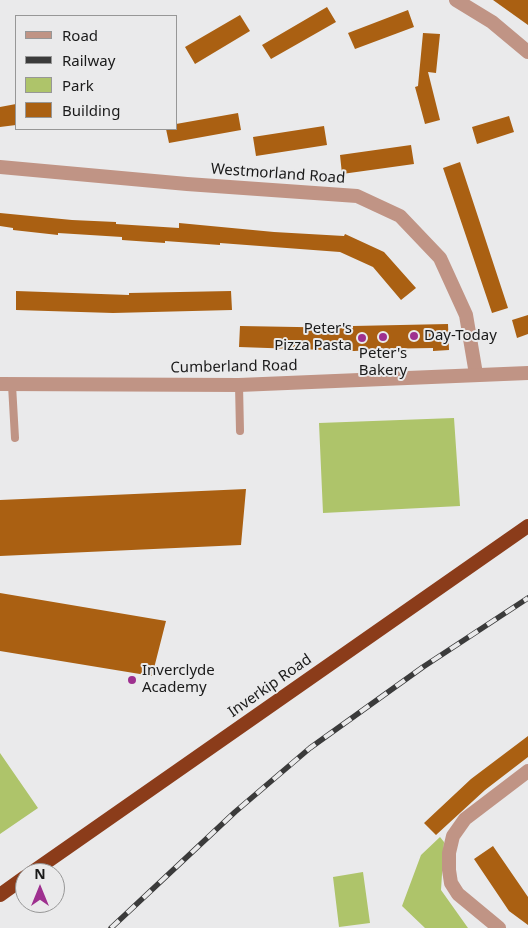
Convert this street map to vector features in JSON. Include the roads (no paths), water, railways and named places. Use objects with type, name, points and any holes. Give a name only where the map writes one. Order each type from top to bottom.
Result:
[{"type":"highway","name":"Inverkip Road","points":[[45,863],[528,526]]},
{"type":"highway","points":[[0,895],[15,885]]},
{"type":"street","points":[[456,0],[492,22],[528,52]]},
{"type":"street","name":"Westmorland Road","points":[[0,167],[187,184],[357,196],[400,216],[440,258],[466,315],[476,374]]},
{"type":"street","name":"Cumberland Road","points":[[6,385],[239,385],[528,373]]},
{"type":"street","points":[[499,928],[458,894],[451,883],[449,853],[453,836],[465,819],[528,771]]},
{"type":"lane","points":[[6,385],[15,438]]},
{"type":"lane","points":[[239,385],[240,431]]},
{"type":"railway","points":[[111,928],[235,812],[310,748],[423,667],[528,598]]},
{"type":"place","name":"Day-Today","points":[[414,336]]},
{"type":"place","name":"Peter's Bakery","points":[[383,337]]},
{"type":"place","name":"Peter's Pizza Pasta","points":[[362,338]]},
{"type":"place","name":"Inverclyde Academy","points":[[132,680]]}]
